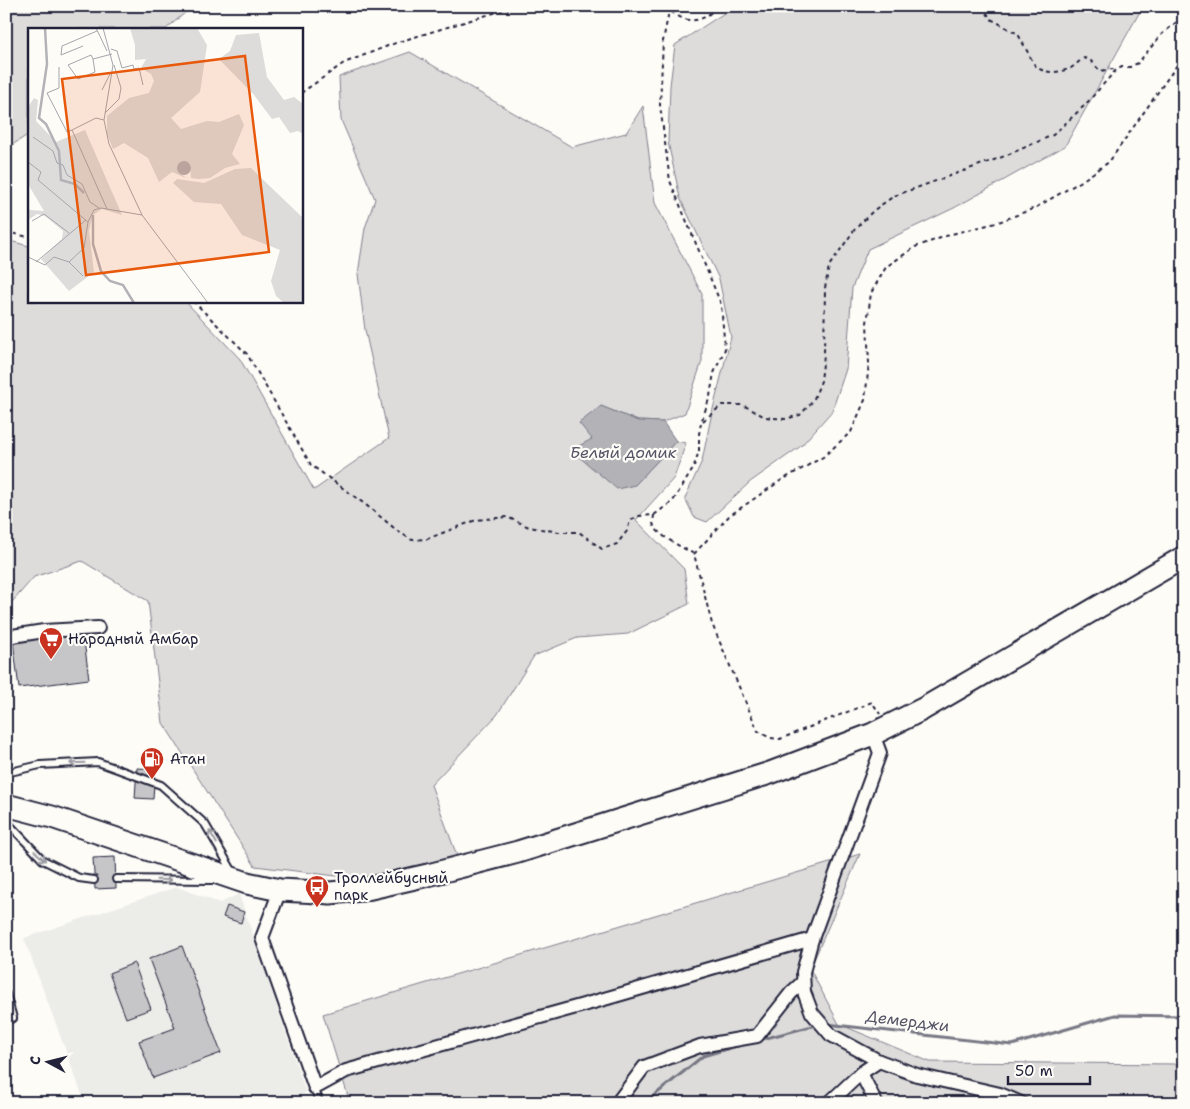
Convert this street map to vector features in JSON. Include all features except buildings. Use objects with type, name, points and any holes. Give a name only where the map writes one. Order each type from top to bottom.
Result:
[{"type":"highway","points":[[6,805],[52,817],[238,879],[280,890],[330,893],[362,890],[518,852],[770,773],[880,730],[923,709],[1184,557]]},
{"type":"street","points":[[6,637],[44,631],[98,628]]},
{"type":"street","points":[[880,730],[880,753],[812,939],[802,972],[804,992],[812,1013],[831,1035],[879,1061],[917,1075],[1000,1094],[1021,1103]]},
{"type":"street","points":[[280,890],[262,938],[315,1088],[346,1071],[812,939]]},
{"type":"street","points":[[617,1103],[644,1067],[700,1046],[757,1036],[803,982]]},
{"type":"street","points":[[829,1103],[862,1073],[879,1061]]},
{"type":"street","points":[[862,1073],[876,1103]]},
{"type":"lane","points":[[6,773],[40,765],[98,762],[161,785],[205,824],[238,879]]},
{"type":"lane","points":[[6,821],[43,860],[79,878],[94,880]]},
{"type":"lane","points":[[116,879],[238,879]]},
{"type":"lane","points":[[6,994],[13,1018],[6,1021]]},
{"type":"lane","points":[[315,1088],[319,1103]]},
{"type":"path","points":[[302,92],[344,63],[398,42],[517,6]]},
{"type":"path","points":[[666,6],[669,11],[683,19],[696,21],[711,13],[717,6]]},
{"type":"path","points":[[982,6],[991,19],[1018,34],[1034,64],[1043,71],[1065,70],[1084,58],[1090,60],[1100,71],[1116,70]]},
{"type":"path","points":[[194,302],[247,354],[312,466],[412,540],[427,539],[476,520],[507,517],[529,527],[559,532],[578,532],[602,549],[617,544],[627,531],[630,521],[638,516],[654,515],[673,501],[693,469],[700,451],[699,434],[710,396],[714,373],[725,349],[721,304],[670,181],[660,105],[663,41],[669,11]]},
{"type":"path","points":[[701,423],[722,405],[743,405],[765,417],[784,420],[800,415],[813,401],[821,381],[824,356],[825,288],[829,266],[855,230],[874,210],[894,196],[1005,156],[1052,134],[1085,105],[1116,70],[1122,67],[1130,67],[1138,62],[1162,34],[1184,16]]},
{"type":"path","points":[[694,554],[729,516],[780,481],[823,457],[851,432],[865,400],[869,363],[867,323],[871,293],[886,267],[915,247],[1035,208],[1080,182],[1109,162],[1177,65],[1184,48]]},
{"type":"path","points":[[6,232],[28,237]]},
{"type":"path","points":[[654,515],[653,523],[658,531],[694,554],[712,624],[758,731],[770,738],[780,739],[872,702],[880,730]]},
{"type":"shaded area","points":[[6,6],[193,6],[167,28],[28,28],[28,135],[6,149]]},
{"type":"shaded area","points":[[735,6],[1143,6],[1065,146],[954,208],[868,249],[852,288],[846,369],[832,411],[801,446],[750,482],[707,522],[694,517],[685,498],[702,461],[731,337],[719,279],[680,198],[668,142],[670,86],[675,45]]},
{"type":"shaded area","points":[[410,52],[572,147],[626,133],[643,106],[655,203],[702,294],[702,361],[685,413],[663,422],[638,421],[601,406],[635,485],[676,441],[686,443],[674,478],[636,520],[684,569],[689,604],[628,634],[577,638],[534,656],[497,715],[431,785],[457,856],[361,879],[255,866],[163,723],[148,601],[82,561],[34,577],[6,609],[6,240],[28,246],[28,302],[186,302],[240,359],[314,490],[389,438],[365,330],[358,274],[365,228],[375,199],[341,120],[339,77]]},
{"type":"shaded area","points":[[860,854],[810,969],[839,1024],[930,1062],[1180,1064],[1184,1078],[1184,1103],[350,1103],[323,1014]]},
{"type":"shaded area","points":[[177,887],[220,903],[239,894],[306,1093],[279,1103],[85,1103],[24,938]]},
{"type":"water","name":"Белый домик","points":[[601,406],[638,421],[663,422],[676,441],[635,485],[617,489],[571,450],[592,439],[579,423]]},
{"type":"waterway","name":"Демерджи","points":[[827,1024],[1012,1045],[1115,1015],[1184,1016]]},
{"type":"waterway","name":"Демерджи","points":[[759,1040],[816,1025]]},
{"type":"waterway","name":"Демерджи","points":[[645,1103],[703,1056],[744,1044]]},
{"type":"place","name":"Народный Амбар","points":[[51,660]]},
{"type":"place","name":"Атан","points":[[152,780]]},
{"type":"place","name":"Троллейбусный парк","points":[[317,908]]}]
